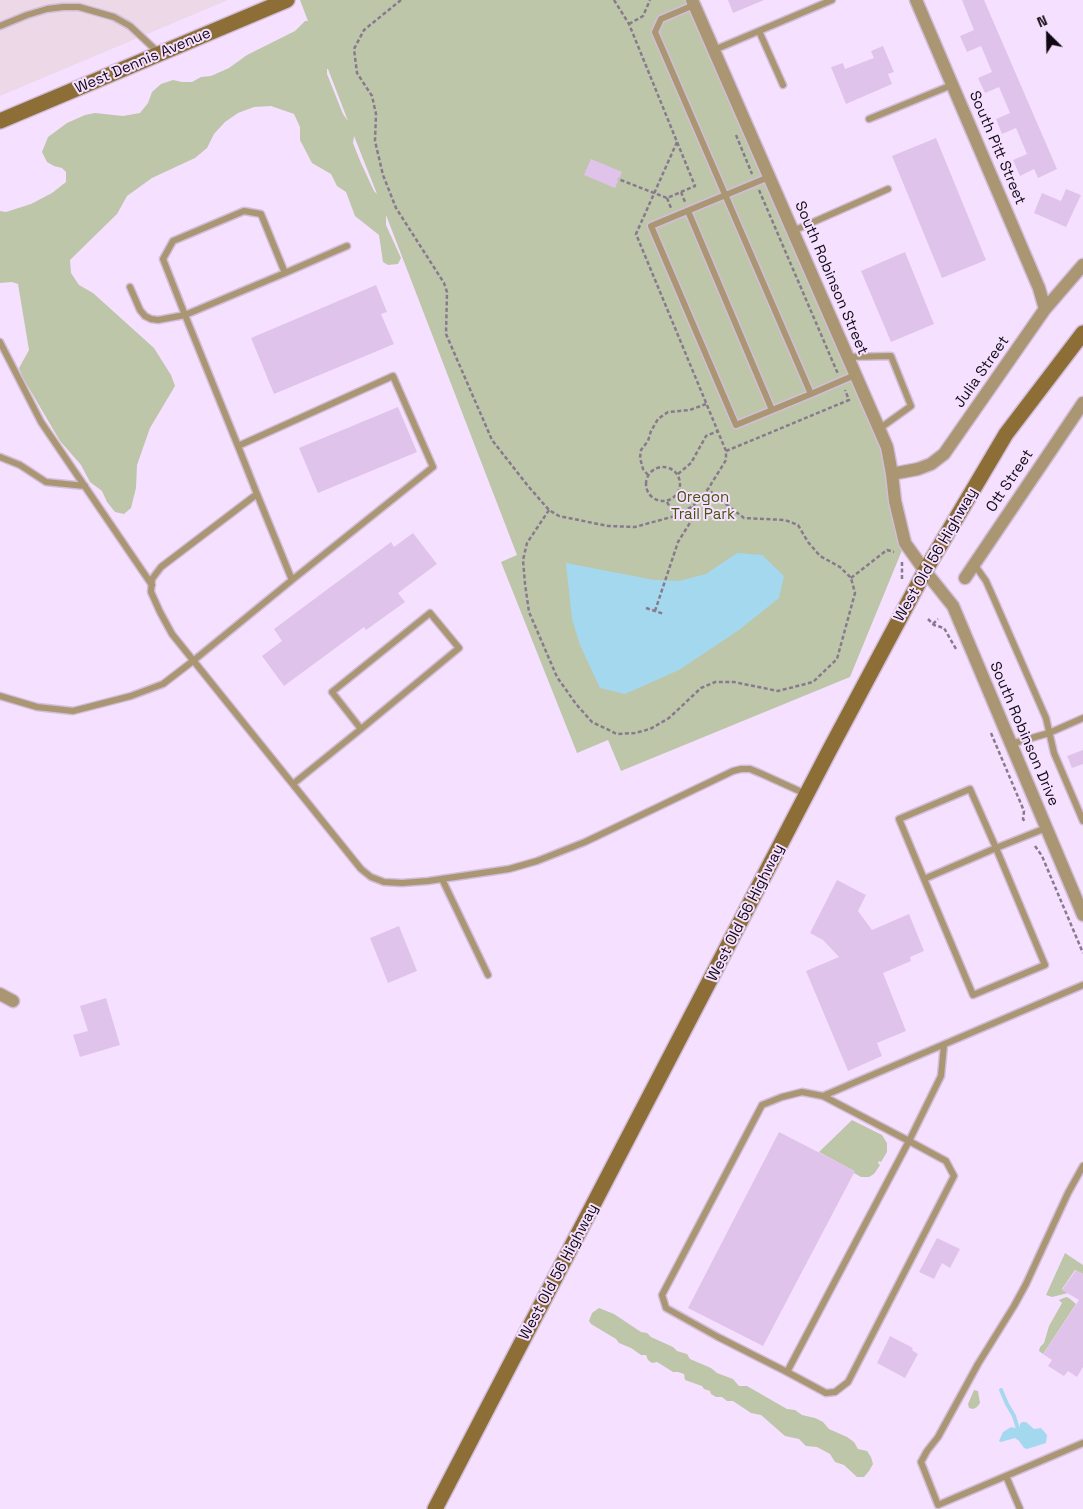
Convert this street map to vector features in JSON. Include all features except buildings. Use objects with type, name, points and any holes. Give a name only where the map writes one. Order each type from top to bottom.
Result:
[{"type":"main road","name":"West Dennis Avenue","points":[[0,121],[287,0]]},
{"type":"main road","name":"West Old 56 Highway","points":[[435,1509],[925,571],[1006,434],[1083,333]]},
{"type":"street","name":"South Pitt Street","points":[[916,0],[1039,288],[1045,309]]},
{"type":"street","name":"South Robinson Street","points":[[693,3],[887,447],[901,532],[905,543],[925,571]]},
{"type":"street","name":"Julia Street","points":[[892,474],[931,464],[944,454],[1045,309],[1083,265]]},
{"type":"street","name":"Ott Street","points":[[965,578],[1083,403]]},
{"type":"street","name":"South Robinson Drive","points":[[925,571],[953,606],[1083,915]]},
{"type":"street","points":[[0,994],[13,1002]]},
{"type":"lane","points":[[714,50],[832,0]]},
{"type":"lane","points":[[693,3],[661,19],[656,32],[810,394]]},
{"type":"lane","points":[[0,26],[47,9],[79,7],[114,17],[130,26],[160,53]]},
{"type":"lane","points":[[759,30],[783,85]]},
{"type":"lane","points":[[869,119],[952,85]]},
{"type":"lane","points":[[769,177],[651,226],[736,425],[855,375]]},
{"type":"lane","points":[[793,231],[888,189]]},
{"type":"lane","points":[[284,273],[261,214],[244,211],[173,241],[163,259],[292,580]]},
{"type":"lane","points":[[688,211],[772,410]]},
{"type":"lane","points":[[130,287],[140,310],[150,319],[158,320],[185,315],[346,246]]},
{"type":"lane","points":[[0,342],[41,422],[152,585]]},
{"type":"lane","points":[[848,357],[891,356],[911,406],[879,429]]},
{"type":"lane","points":[[0,696],[37,707],[73,711],[131,696],[163,684],[433,467],[393,376],[238,446]]},
{"type":"lane","points":[[0,457],[20,465],[46,482],[85,486]]},
{"type":"lane","points":[[257,494],[161,567],[152,579],[151,592],[172,634],[361,869],[371,877],[384,882],[402,883],[509,869],[537,861],[585,842],[733,771],[741,769],[750,769],[807,794]]},
{"type":"lane","points":[[974,564],[986,581],[1046,718],[1054,753],[1083,822]]},
{"type":"lane","points":[[292,784],[361,729],[459,648],[430,613],[332,692],[361,729]]},
{"type":"lane","points":[[1011,744],[1049,733],[1083,718]]},
{"type":"lane","points":[[970,789],[1045,965],[973,995],[924,879],[899,819],[970,789]]},
{"type":"lane","points":[[924,879],[1046,828]]},
{"type":"lane","points":[[442,879],[488,975]]},
{"type":"lane","points":[[822,1096],[1083,985]]},
{"type":"lane","points":[[787,1372],[909,1141],[941,1076],[944,1045]]},
{"type":"lane","points":[[802,1092],[822,1096],[946,1161],[954,1176],[848,1382],[836,1392],[826,1393],[666,1308],[662,1295],[762,1105],[802,1092]]},
{"type":"lane","points":[[1083,1166],[1081,1175],[1014,1306],[978,1364],[938,1437],[926,1451],[921,1462],[938,1505],[1083,1443]]},
{"type":"lane","points":[[1006,1476],[1020,1509]]},
{"type":"path","points":[[401,0],[364,30],[354,49],[358,73],[372,96],[376,114],[375,141],[383,176],[396,208],[448,292],[446,334],[492,440],[528,486],[550,510],[560,516],[608,526],[635,527],[675,516],[694,506],[708,489],[726,460],[726,451],[849,400],[733,128]]},
{"type":"path","points":[[614,0],[629,24],[696,186],[667,198],[618,179]]},
{"type":"path","points":[[629,24],[643,16],[650,0]]},
{"type":"path","points":[[648,475],[643,469],[640,458],[641,450],[648,441],[658,419],[668,412],[690,410],[706,404]]},
{"type":"path","points":[[678,474],[690,463],[706,436],[718,431]]},
{"type":"path","points":[[667,467],[678,474],[680,490],[677,496],[667,501],[659,501],[650,496],[646,482],[648,475],[654,469],[667,467]]},
{"type":"path","points":[[550,510],[527,543],[523,560],[529,612],[553,668],[562,684],[592,722],[617,734],[635,733],[650,729],[669,718],[701,688],[715,682],[734,682],[778,691],[814,682],[837,660],[855,592],[851,578],[840,566],[820,556],[808,542],[798,525],[785,520],[744,518],[708,489]]},
{"type":"path","points":[[667,501],[675,516]]},
{"type":"path","points":[[655,611],[678,542],[696,513],[694,506]]},
{"type":"path","points":[[851,578],[887,550],[893,550],[897,555]]},
{"type":"path","points":[[902,561],[902,579]]},
{"type":"path","points":[[646,608],[664,614]]},
{"type":"path","points":[[928,619],[933,624],[944,628],[956,649]]},
{"type":"path","points":[[933,624],[938,619]]},
{"type":"path","points":[[990,731],[1024,811],[1023,819],[1025,822]]},
{"type":"path","points":[[1035,846],[1042,856],[1083,953]]},
{"type":"shaded area","points":[[0,0],[228,0],[0,96]]},
{"type":"green space","name":"Oregon Trail Park","points":[[300,0],[692,0],[887,447],[905,543],[850,677],[621,771],[608,740],[577,753],[501,562],[517,555],[386,215],[386,225],[401,258],[398,264],[388,265],[383,262],[379,235],[355,216],[346,192],[337,186],[331,174],[312,163],[300,140],[300,127],[294,114],[271,106],[254,107],[238,113],[225,122],[214,134],[207,148],[195,158],[152,178],[127,196],[117,214],[70,260],[71,273],[79,285],[93,293],[154,348],[171,375],[175,386],[150,428],[137,465],[136,488],[131,508],[124,514],[115,512],[107,502],[102,491],[90,482],[81,465],[60,441],[19,368],[29,350],[18,284],[12,282],[0,283],[0,211],[6,212],[31,204],[52,193],[66,182],[66,172],[62,168],[47,162],[42,152],[48,137],[67,123],[95,113],[123,116],[140,113],[148,103],[152,92],[161,84],[173,80],[192,82],[201,77],[211,76],[229,68],[247,55],[295,31],[305,21],[308,21]],"holes":[[[328,69],[348,121],[343,114],[327,74]],[[354,136],[377,194],[353,143]]]},
{"type":"green space","points":[[852,1120],[882,1135],[887,1143],[887,1152],[881,1162],[879,1161],[880,1165],[874,1174],[869,1177],[861,1177],[854,1173],[854,1171],[819,1152]]},
{"type":"green space","points":[[1065,1253],[1083,1265],[1083,1274],[1075,1270],[1062,1289],[1068,1293],[1052,1297],[1046,1295]]},
{"type":"green space","points":[[1066,1297],[1076,1304],[1043,1354],[1039,1351],[1040,1347],[1044,1343],[1049,1326],[1062,1303],[1059,1300]]},
{"type":"green space","points":[[599,1308],[614,1314],[641,1332],[647,1333],[677,1351],[687,1354],[690,1359],[733,1379],[739,1386],[747,1386],[787,1409],[795,1410],[802,1415],[823,1422],[829,1429],[854,1442],[858,1449],[867,1451],[873,1464],[869,1471],[864,1477],[857,1477],[844,1465],[835,1462],[830,1454],[817,1447],[806,1446],[799,1439],[785,1436],[761,1415],[751,1413],[733,1401],[716,1397],[702,1386],[685,1380],[684,1374],[673,1372],[657,1362],[652,1363],[646,1355],[641,1355],[619,1343],[616,1339],[591,1324],[589,1321],[592,1313]]},
{"type":"green space","points":[[974,1390],[978,1391],[980,1403],[973,1409],[969,1408],[968,1404]]},
{"type":"water","points":[[737,553],[762,555],[784,576],[779,598],[739,630],[679,670],[625,694],[600,688],[580,645],[572,619],[566,563],[654,580],[679,581],[706,574]]},
{"type":"water","points":[[1022,1422],[1026,1422],[1034,1429],[1041,1428],[1047,1435],[1046,1443],[1027,1449],[1015,1438],[999,1441],[1003,1432],[1011,1427],[1019,1429]]},
{"type":"waterway","points":[[1001,1390],[1014,1416],[1018,1429]]}]
